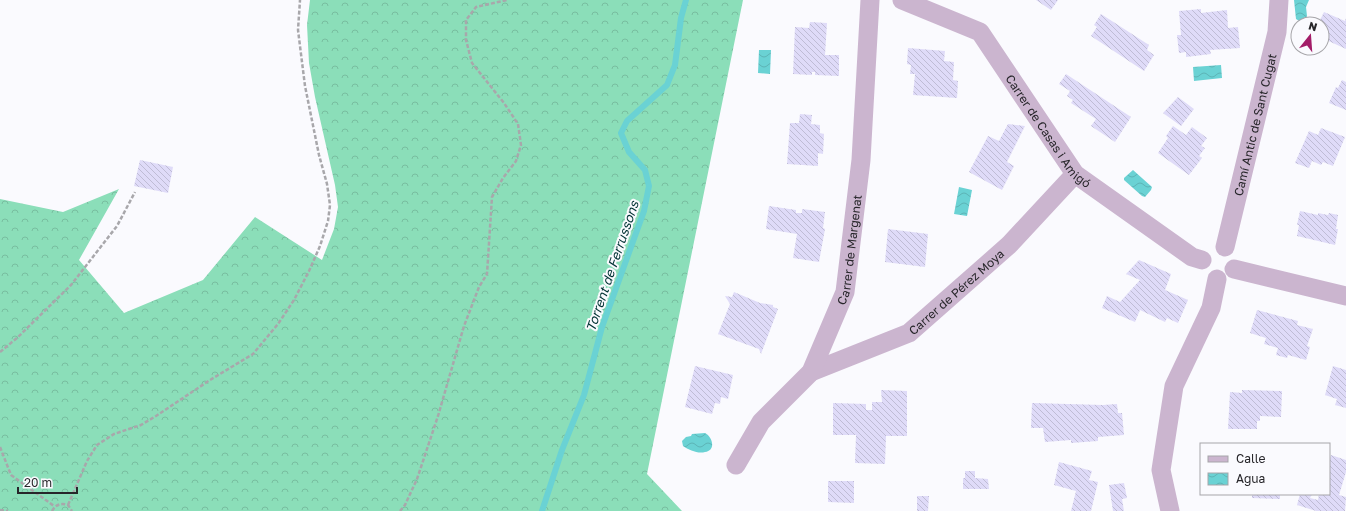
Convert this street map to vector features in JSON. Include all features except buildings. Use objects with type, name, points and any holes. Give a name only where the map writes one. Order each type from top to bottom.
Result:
[{"type":"street","name":"Carrer de Margenat","points":[[736,465],[761,422],[811,372],[845,292],[861,160],[870,0]]},
{"type":"street","name":"Carrer de Casas i Amigó","points":[[902,0],[980,32],[1075,174],[1192,257],[1202,260]]},
{"type":"street","name":"Camí Antic de Sant Cugat","points":[[1225,247],[1278,32],[1278,0]]},
{"type":"street","name":"Carrer de Pérez Moya","points":[[811,372],[909,333],[1009,245],[1075,174]]},
{"type":"street","points":[[1215,246],[1225,247],[1234,256],[1234,269],[1228,277],[1217,280],[1211,278],[1205,273],[1202,267],[1204,254],[1215,246]]},
{"type":"street","points":[[1234,269],[1346,296]]},
{"type":"street","points":[[1170,511],[1161,470],[1174,386],[1211,308],[1217,280]]},
{"type":"path","points":[[68,504],[87,461],[97,445],[114,434],[141,425],[253,354],[278,324],[294,300],[309,271],[320,246],[328,222],[330,205],[327,184],[317,148],[306,86],[298,30],[300,0]]},
{"type":"path","points":[[400,511],[405,505],[417,479],[438,416],[464,326],[479,287],[487,274],[492,197],[503,178],[516,161],[521,145],[518,124],[504,103],[472,63],[466,40],[466,20],[476,8],[507,0]]},
{"type":"path","points":[[0,352],[17,338],[71,285],[118,226],[136,192]]},
{"type":"path","points":[[0,447],[11,475],[54,506]]},
{"type":"path","points":[[52,511],[54,506],[62,503],[68,504]]},
{"type":"path","points":[[68,504],[72,511]]},
{"type":"path","points":[[0,510],[8,511]]},
{"type":"green space","points":[[310,0],[743,0],[647,474],[682,511],[0,511],[0,199],[63,212],[119,189],[79,260],[124,313],[203,280],[255,217],[322,260],[334,229],[338,207],[335,185],[315,97],[309,63],[307,25]]},
{"type":"water","points":[[1294,0],[1309,0],[1306,7],[1307,16],[1296,16]]},
{"type":"water","points":[[759,50],[771,50],[770,74],[758,73]]},
{"type":"water","points":[[1221,65],[1222,78],[1194,81],[1193,67]]},
{"type":"water","points":[[1133,170],[1152,187],[1145,197],[1124,180],[1124,178]]},
{"type":"water","points":[[959,187],[972,190],[967,216],[954,214]]},
{"type":"water","points":[[705,433],[710,438],[712,444],[711,449],[708,451],[697,452],[683,446],[682,441],[686,437],[691,436],[692,434]]},
{"type":"waterway","name":"Torrent de Ferrussons","points":[[542,511],[562,450],[584,395],[602,327],[644,211],[649,186],[645,170],[629,152],[621,133],[627,121],[667,85],[675,65],[681,18],[686,0]]}]
